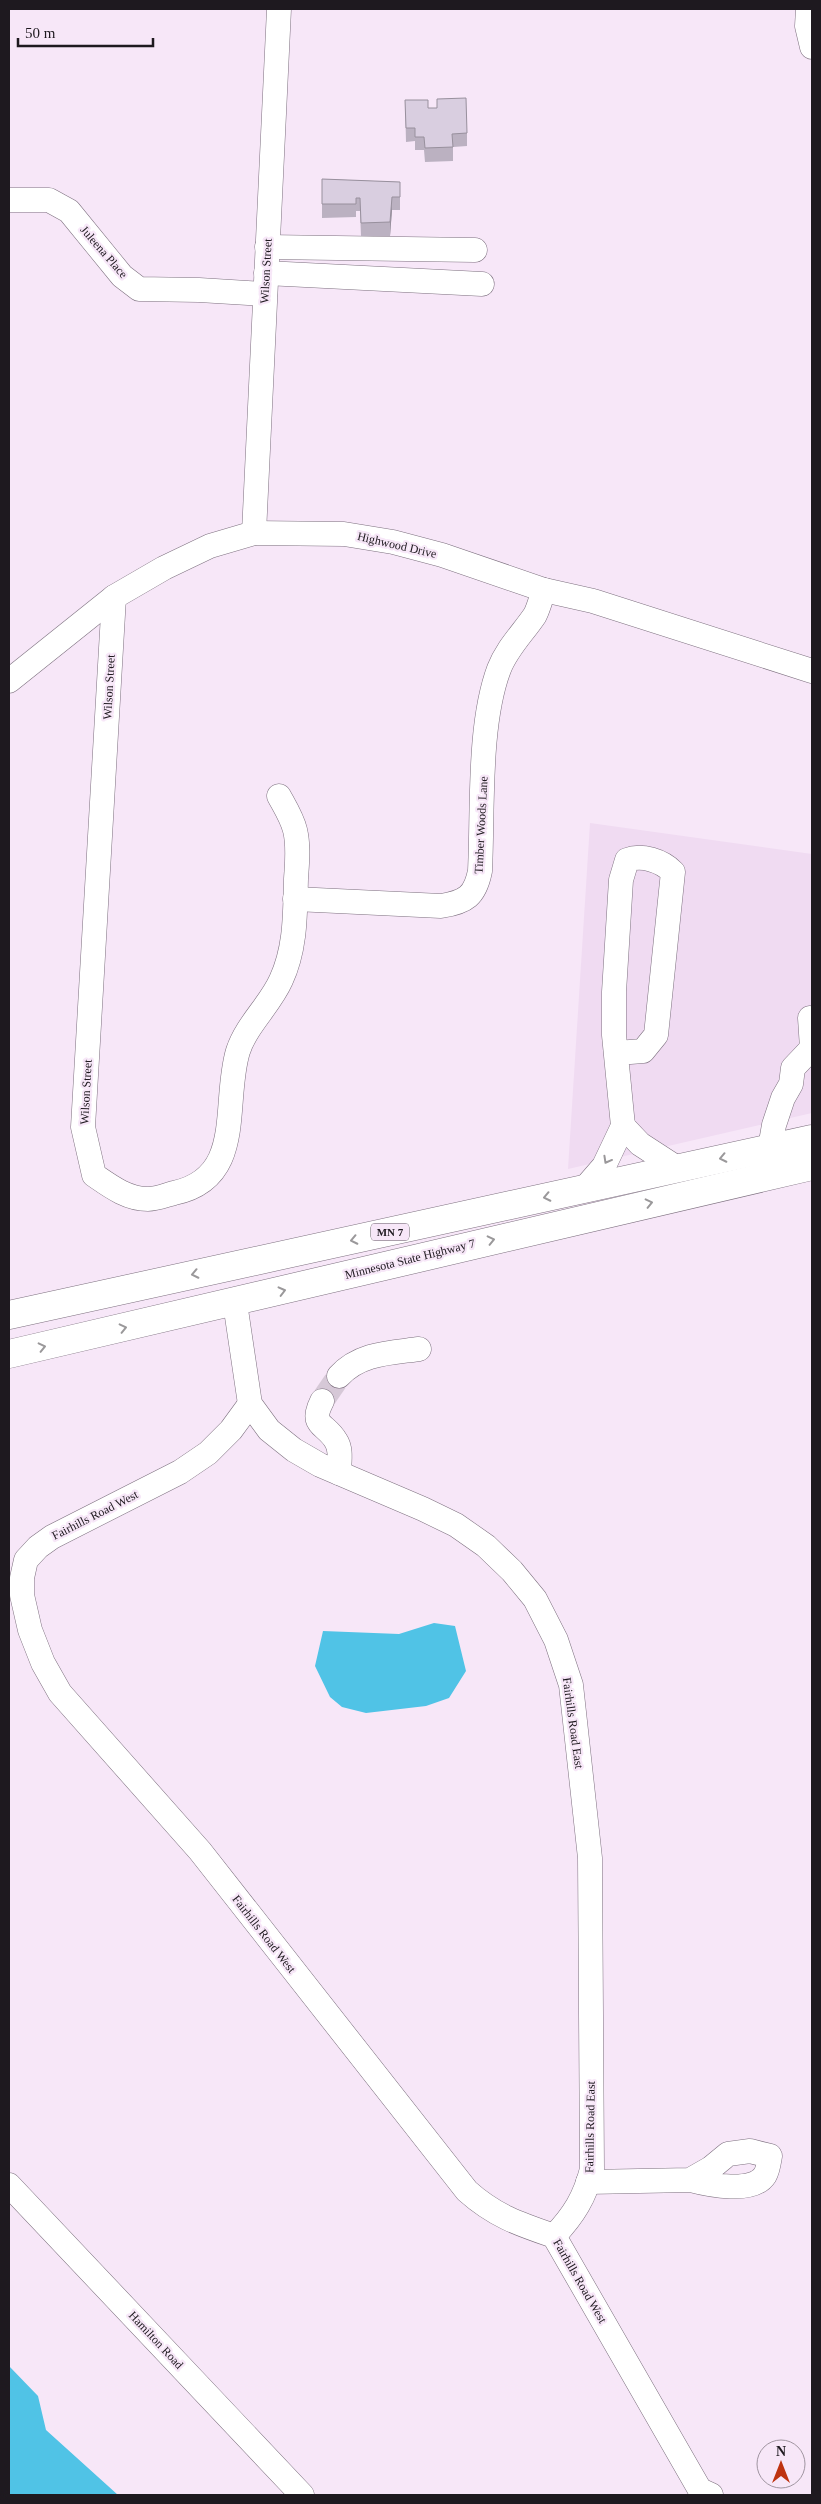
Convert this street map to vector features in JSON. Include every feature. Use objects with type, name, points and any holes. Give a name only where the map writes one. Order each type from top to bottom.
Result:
[{"type":"main road","name":"MN 7","points":[[9,1315],[812,1139]]},
{"type":"main road","name":"Minnesota State Highway 7","points":[[9,1354],[235,1303],[450,1249],[812,1166]]},
{"type":"street","name":"Wilson Street","points":[[254,533],[279,9]]},
{"type":"street","points":[[808,9],[807,26],[812,47]]},
{"type":"street","name":"Juleena Place","points":[[9,200],[49,200],[69,211],[122,276],[139,289],[199,290],[265,283],[482,284]]},
{"type":"street","points":[[267,247],[475,250]]},
{"type":"street","name":"Highwood Drive","points":[[9,681],[114,597],[164,568],[210,546],[254,533],[344,534],[393,542],[442,555],[544,590],[593,601],[812,671]]},
{"type":"street","name":"Timber Woods Lane","points":[[295,900],[441,906],[456,904],[469,897],[477,886],[480,871],[486,723],[491,695],[500,668],[512,643],[535,614],[544,590]]},
{"type":"street","name":"Wilson Street","points":[[114,597],[83,1127],[94,1175],[122,1193],[148,1199],[190,1190],[203,1182],[214,1171],[222,1156],[229,1130],[232,1076],[239,1050],[250,1026],[281,981],[290,956],[295,900],[295,831],[279,796]]},
{"type":"street","points":[[584,1189],[604,1166],[624,1126],[614,1035],[614,992],[621,880],[627,860],[634,857],[648,858],[667,865],[673,872],[658,1026],[656,1036],[643,1051],[617,1053]]},
{"type":"street","points":[[770,1148],[774,1125],[783,1098],[791,1084],[793,1068],[812,1048],[810,1018]]},
{"type":"street","points":[[624,1126],[640,1144],[677,1168]]},
{"type":"street","name":"Fairhills Road East","points":[[235,1303],[250,1404],[269,1430],[294,1450],[339,1473],[456,1525],[486,1546],[512,1571],[535,1599],[556,1640],[571,1685],[590,1858],[592,2169],[585,2194],[572,2217],[554,2236]]},
{"type":"street","points":[[339,1376],[360,1359],[420,1349]]},
{"type":"street","points":[[322,1401],[316,1415],[318,1422],[338,1443],[339,1473]]},
{"type":"street","name":"Fairhills Road West","points":[[250,1404],[208,1454],[180,1472],[52,1537],[38,1547],[26,1560],[22,1578],[22,1595],[30,1630],[43,1663],[60,1693],[200,1851],[467,2191],[486,2208],[509,2221],[554,2236],[700,2490],[711,2495]]},
{"type":"street","points":[[588,2182],[690,2180]]},
{"type":"street","name":"Hamilton Road","points":[[9,2185],[302,2495]]},
{"type":"shaded area","points":[[590,823],[812,854],[812,1113],[568,1169]]},
{"type":"water","points":[[434,1623],[455,1626],[466,1671],[449,1698],[426,1706],[366,1713],[342,1707],[330,1697],[315,1666],[323,1631],[399,1634]]},
{"type":"water","points":[[9,2366],[38,2396],[46,2430],[118,2495],[9,2495]]},
{"type":"building","points":[[466,98],[467,133],[452,134],[453,147],[425,148],[424,137],[415,137],[415,128],[406,128],[405,100],[428,100],[428,108],[437,108],[437,99]]},
{"type":"building","points":[[322,179],[400,182],[400,197],[392,197],[390,222],[361,223],[360,198],[356,198],[356,204],[322,204]]},
{"type":"tunnel","points":[[322,1401],[339,1376]]}]
